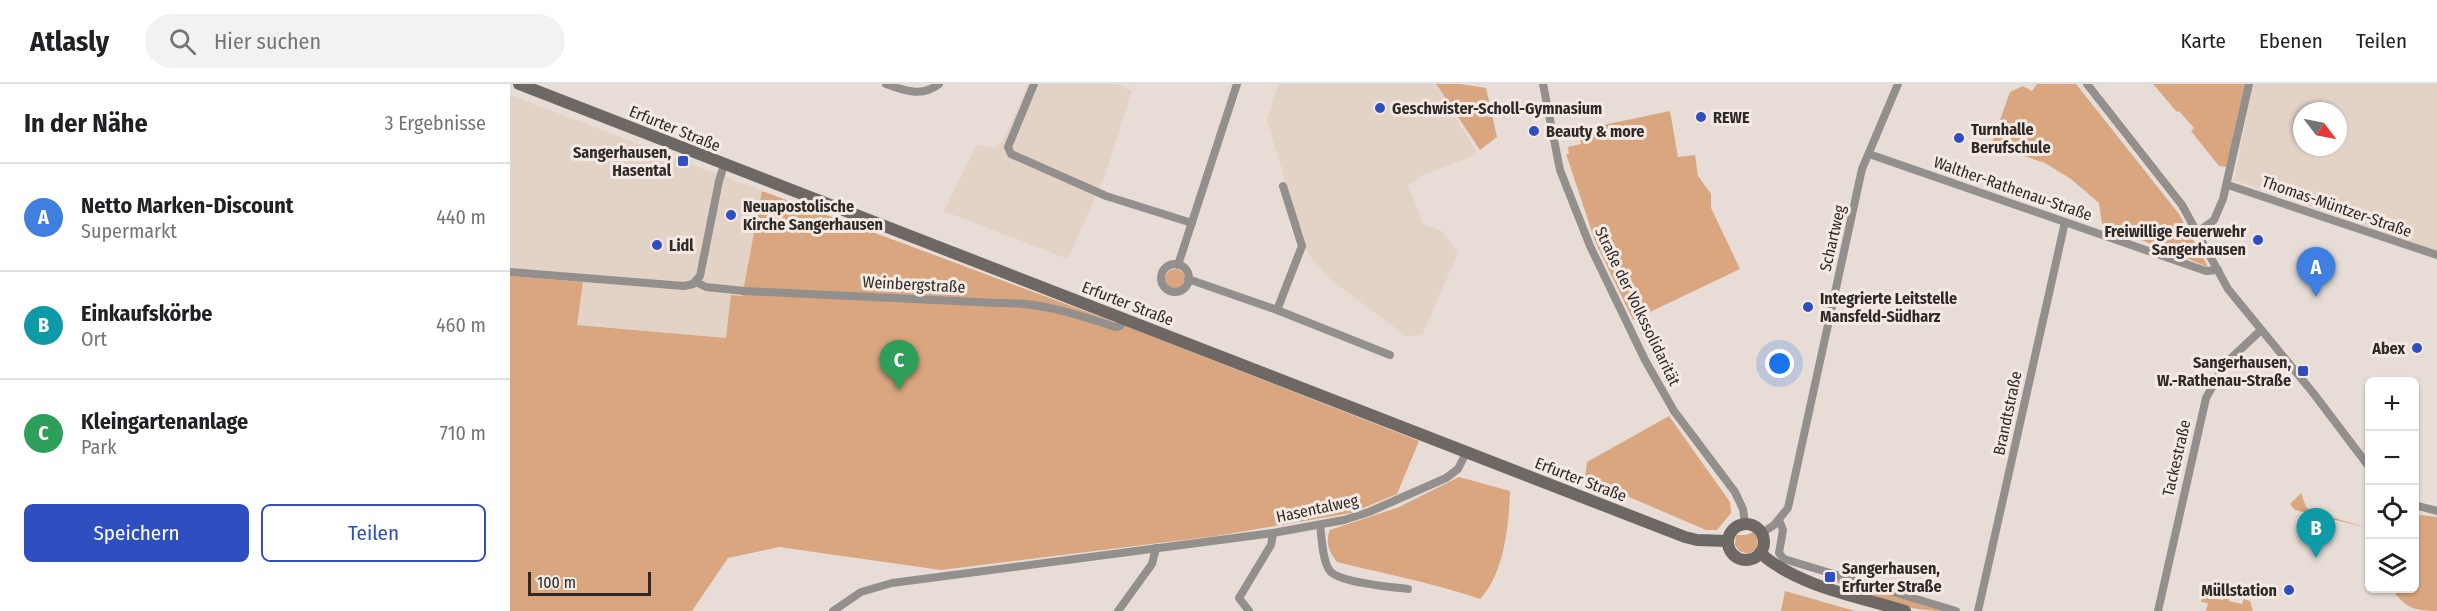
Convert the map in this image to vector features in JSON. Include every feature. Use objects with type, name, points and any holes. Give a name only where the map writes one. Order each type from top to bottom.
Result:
[{"type":"main road","name":"Erfurter Straße","points":[[519,84],[1692,539],[1728,541]]},
{"type":"main road","points":[[1744,524],[1755,526],[1762,533],[1764,542],[1760,553],[1749,559],[1740,558],[1731,551],[1728,541],[1733,529],[1744,524]]},
{"type":"main road","points":[[1760,553],[1778,568],[1795,576],[1905,611]]},
{"type":"street","points":[[886,84],[917,92],[929,90],[939,84]]},
{"type":"street","points":[[1034,84],[1008,150],[1017,158],[1106,196],[1192,223]]},
{"type":"street","points":[[1178,265],[1237,84]]},
{"type":"street","name":"Straße der Volkssolidarität","points":[[1544,84],[1560,170],[1590,246],[1645,360],[1674,411],[1735,492],[1743,509],[1744,524]]},
{"type":"street","name":"Schartweg","points":[[1762,533],[1779,520],[1788,508],[1862,169],[1898,84]]},
{"type":"street","points":[[2087,84],[2174,194],[2198,232],[2228,289],[2365,462]]},
{"type":"street","points":[[2198,232],[2211,223],[2217,214],[2228,185],[2249,84]]},
{"type":"street","name":"Walther-Rathenau-Straße","points":[[1869,154],[2209,272],[2218,270]]},
{"type":"street","points":[[696,282],[701,272],[724,165]]},
{"type":"street","name":"Thomas-Müntzer-Straße","points":[[2228,185],[2437,255]]},
{"type":"street","points":[[1277,310],[1302,246],[1283,186]]},
{"type":"street","name":"Brandtstraße","points":[[1978,611],[2066,222]]},
{"type":"street","points":[[1178,265],[1187,271],[1188,279],[1183,288],[1170,291],[1164,287],[1161,277],[1163,270],[1168,266],[1178,265]]},
{"type":"street","name":"Weinbergstraße","points":[[510,272],[684,286],[696,282],[706,287],[744,291],[1029,303],[1062,310],[1114,327],[1120,326],[1125,319]]},
{"type":"street","points":[[1188,279],[1277,310],[1390,355]]},
{"type":"street","name":"Tackestraße","points":[[2158,611],[2206,398],[2225,364],[2261,330]]},
{"type":"street","name":"Hasentalweg","points":[[833,611],[855,595],[879,586],[1320,525],[1369,512],[1439,481],[1458,469],[1467,453]]},
{"type":"street","points":[[2419,506],[2437,511]]},
{"type":"street","points":[[1779,520],[1783,530],[1779,553],[1784,559],[1956,611]]},
{"type":"street","points":[[1320,525],[1327,564],[1332,573],[1346,579],[1407,589]]},
{"type":"street","points":[[1249,611],[1239,598],[1271,545],[1273,533]]},
{"type":"street","points":[[1118,611],[1152,564],[1156,548]]},
{"type":"shaded area","points":[[1028,84],[1117,84],[1132,91],[1105,175],[1068,259],[944,211],[977,144],[994,149],[1003,141]]},
{"type":"shaded area","points":[[1278,84],[1435,84],[1478,154],[1416,178],[1416,181],[1408,185],[1423,224],[1442,231],[1458,253],[1422,335],[1406,336],[1331,280],[1308,254],[1267,121]]},
{"type":"shaded area","points":[[1436,84],[1460,84],[1486,88],[1497,137],[1480,150]]},
{"type":"shaded area","points":[[2037,84],[2076,84],[2179,214],[2208,267],[2102,224],[2099,203],[2071,179],[2045,163],[1991,145],[2010,92],[2023,86],[2032,91]]},
{"type":"shaded area","points":[[2153,84],[2245,84],[2227,167],[2219,166],[2191,131],[2194,128]]},
{"type":"shaded area","points":[[2253,84],[2437,84],[2437,252],[2234,180]]},
{"type":"shaded area","points":[[510,95],[762,191],[742,296],[731,295],[727,338],[577,325],[582,282],[510,276]]},
{"type":"shaded area","points":[[1670,111],[1678,157],[1695,155],[1698,176],[1711,194],[1711,208],[1740,269],[1633,320],[1595,241],[1566,154],[1569,154],[1568,147],[1581,144],[1579,130]]},
{"type":"shaded area","points":[[762,191],[1128,327],[1419,441],[1397,494],[1351,513],[1216,536],[941,570],[779,547],[728,558],[692,611],[510,611],[510,276],[583,282],[577,325],[726,338],[731,295],[742,296]]},
{"type":"shaded area","points":[[1175,269],[1182,272],[1185,279],[1182,286],[1175,289],[1168,286],[1165,279],[1168,272]]},
{"type":"shaded area","points":[[1669,416],[1730,502],[1731,513],[1717,530],[1706,530],[1585,478],[1587,462]]},
{"type":"shaded area","points":[[1459,477],[1510,491],[1506,534],[1500,563],[1488,589],[1480,599],[1427,583],[1337,562],[1334,558],[1328,543],[1330,530],[1399,507]]},
{"type":"shaded area","points":[[2301,493],[2306,507],[2313,512],[2365,527],[2295,510],[2290,504]]},
{"type":"shaded area","points":[[2419,516],[2437,517],[2437,611],[2411,607],[2395,593],[2419,593]]},
{"type":"shaded area","points":[[1754,532],[1758,538],[1757,548],[1749,554],[1739,551],[1735,545],[1736,535]]},
{"type":"shaded area","points":[[1835,578],[1942,611],[1887,602],[1834,581]]},
{"type":"shaded area","points":[[1785,591],[1855,611],[1781,611]]},
{"type":"shaded area","points":[[2225,595],[2230,596],[2229,601],[2242,604],[2244,599],[2250,601],[2253,611],[2206,611],[2208,603],[2201,602],[2203,596],[2223,600]]},
{"type":"place","name":"Geschwister-Scholl-Gymnasium","points":[[1380,108]]},
{"type":"place","name":"REWE","points":[[1701,117]]},
{"type":"place","name":"Beauty & more","points":[[1534,131]]},
{"type":"place","name":"Turnhalle Berufschule","points":[[1959,138]]},
{"type":"place","name":"Sangerhausen, Hasental","points":[[683,161]]},
{"type":"place","name":"Neuapostolische Kirche Sangerhausen","points":[[731,215]]},
{"type":"place","name":"Freiwillige Feuerwehr Sangerhausen","points":[[2258,240]]},
{"type":"place","name":"Lidl","points":[[657,245]]},
{"type":"place","name":"Netto Marken-Discount","points":[[2316,297]]},
{"type":"place","name":"Integrierte Leitstelle Mansfeld-Südharz","points":[[1808,307]]},
{"type":"place","name":"Abex","points":[[2417,348]]},
{"type":"place","name":"Sangerhausen, W.-Rathenau-Straße","points":[[2303,371]]},
{"type":"place","name":"Kleingartenanlage","points":[[899,390]]},
{"type":"place","name":"Einkaufskörbe","points":[[2316,558]]},
{"type":"place","name":"Sangerhausen, Erfurter Straße","points":[[1830,577]]},
{"type":"place","name":"Müllstation","points":[[2289,590]]}]
